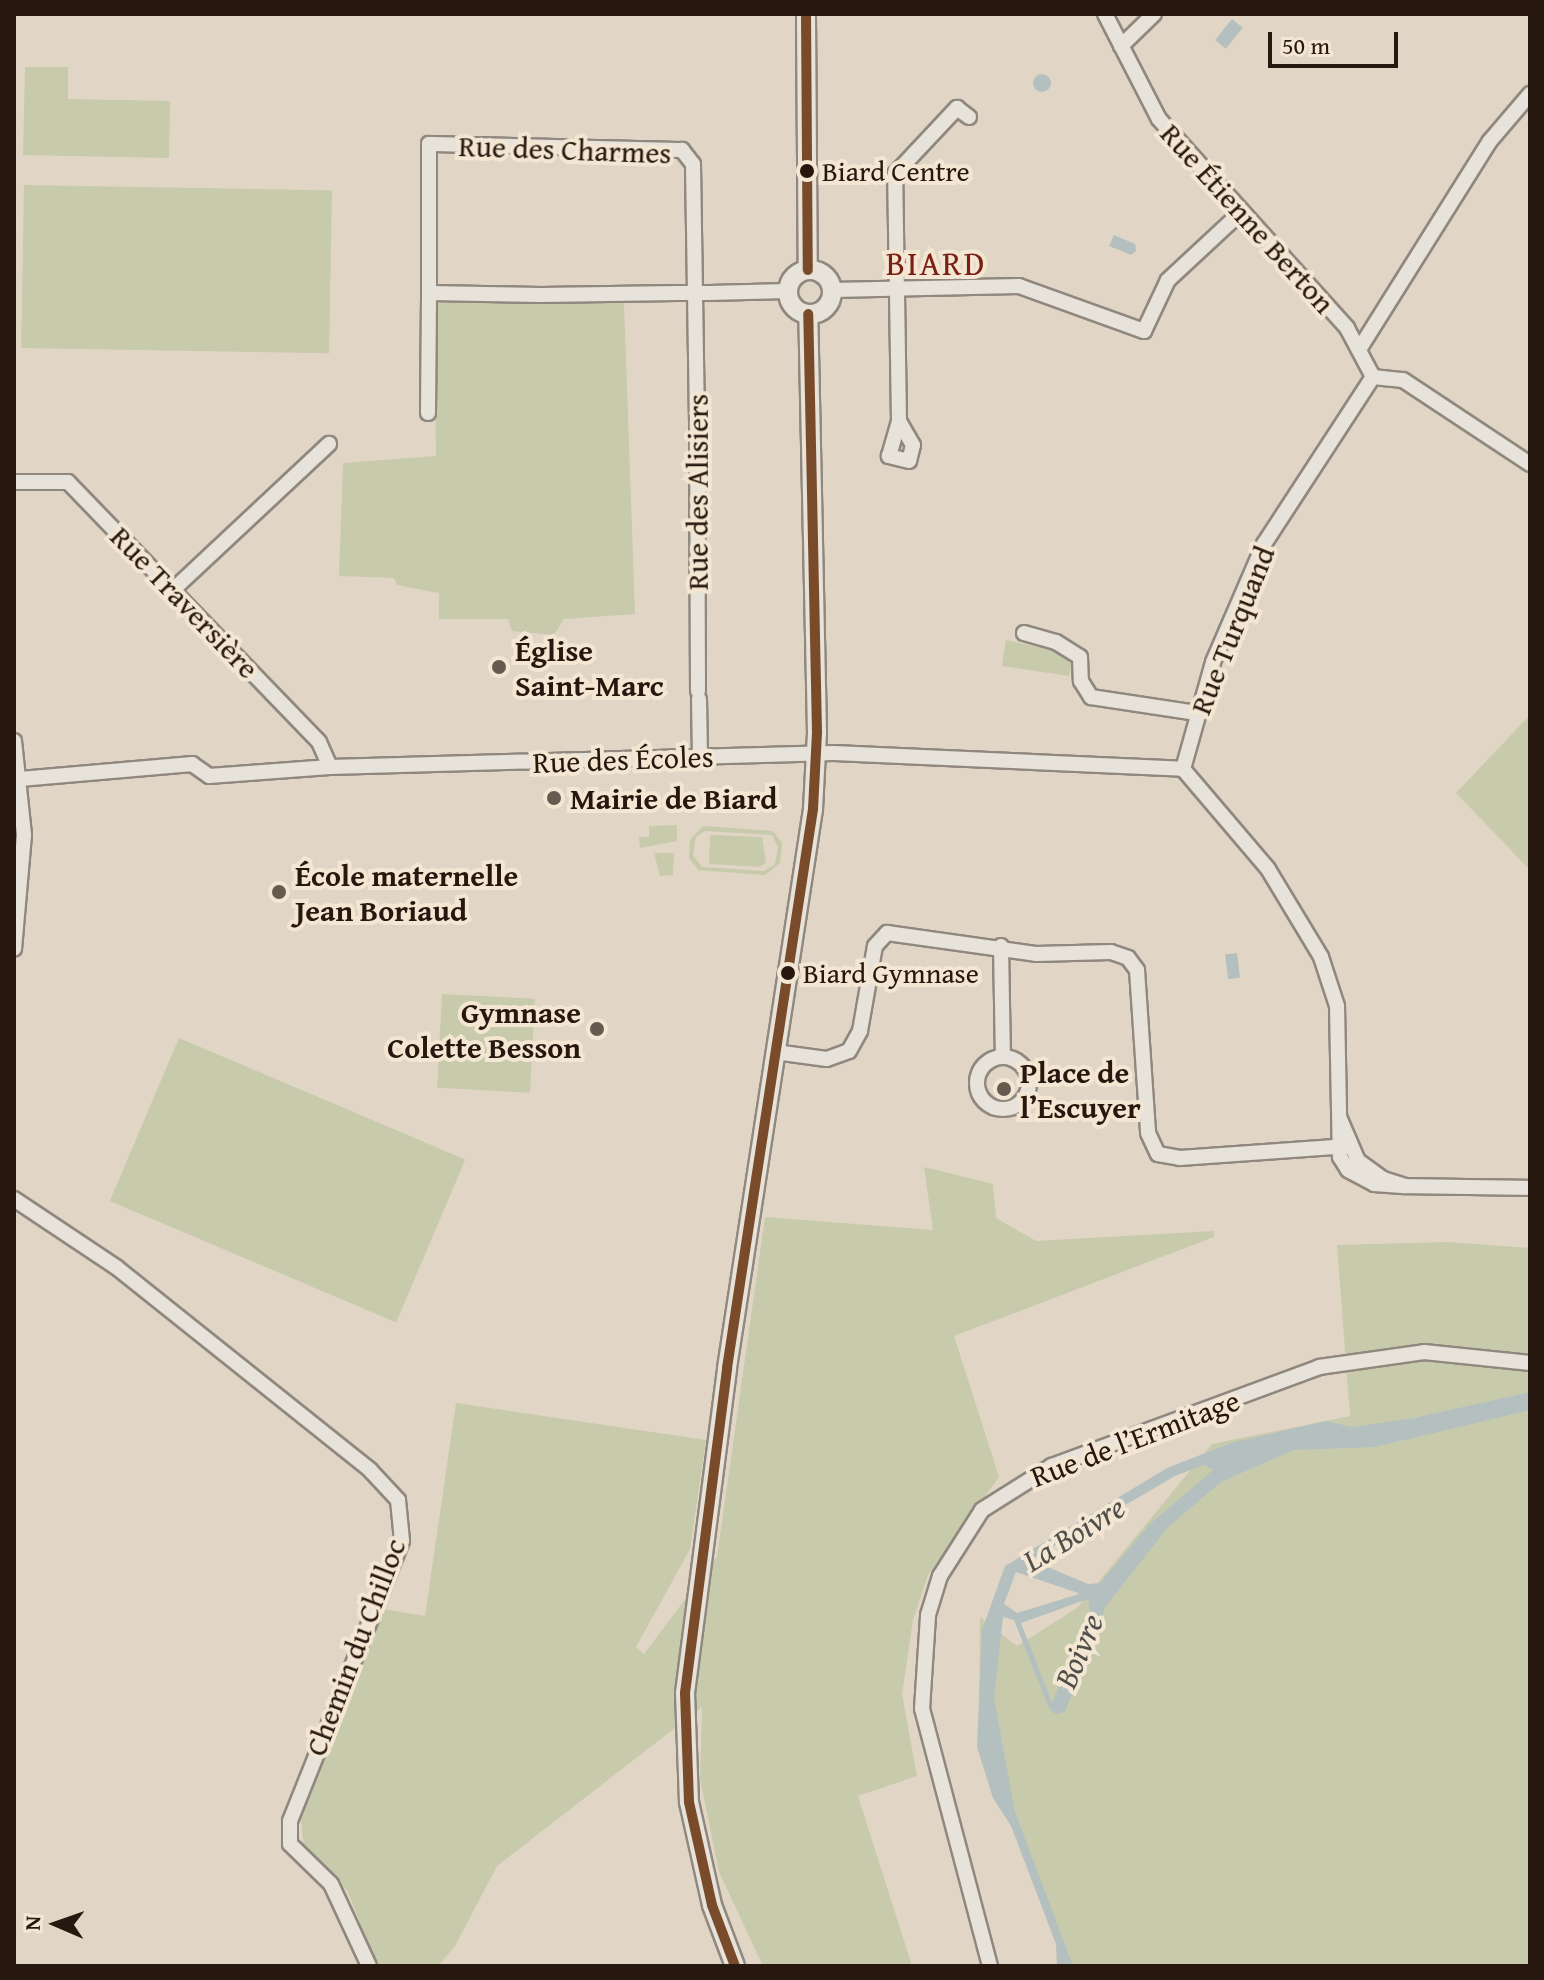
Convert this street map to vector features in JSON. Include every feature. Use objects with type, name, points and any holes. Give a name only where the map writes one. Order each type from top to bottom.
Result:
[{"type":"street","points":[[806,14],[808,270]]},
{"type":"street","name":"Rue Étienne Berton","points":[[1105,14],[1159,119],[1360,348],[1373,377]]},
{"type":"street","points":[[1121,46],[1154,14]]},
{"type":"street","points":[[1360,348],[1490,141],[1530,94]]},
{"type":"street","points":[[899,421],[895,174],[957,108],[969,117]]},
{"type":"street","name":"Rue des Charmes","points":[[429,293],[429,144],[682,150],[693,164],[695,293]]},
{"type":"street","points":[[832,290],[1019,286],[1144,331],[1168,280],[1240,213]]},
{"type":"street","points":[[808,270],[827,277],[832,290],[823,310],[808,314],[791,304],[787,291],[791,279],[808,270]]},
{"type":"street","points":[[428,413],[429,293],[787,291]]},
{"type":"street","name":"Rue des Alisiers","points":[[695,293],[700,757]]},
{"type":"street","points":[[735,1966],[712,1905],[689,1802],[685,1693],[727,1368],[813,809],[816,753],[808,314]]},
{"type":"street","points":[[1373,377],[1403,380],[1530,464]]},
{"type":"street","name":"Rue Turquand","points":[[1183,769],[1197,713],[1264,544],[1373,377]]},
{"type":"street","points":[[175,588],[329,444]]},
{"type":"street","name":"Rue Traversière","points":[[14,482],[68,482],[175,588],[319,742],[330,767]]},
{"type":"street","points":[[1024,633],[1056,642],[1080,657],[1081,681],[1091,697],[1197,713]]},
{"type":"street","points":[[14,741],[20,779],[14,949]]},
{"type":"street","name":"Rue des Écoles","points":[[20,779],[192,764],[209,776],[330,767],[816,753],[1183,769]]},
{"type":"street","points":[[1183,769],[1268,869],[1321,957],[1337,1006],[1340,1119],[1348,1170],[1359,1177],[1405,1186],[1530,1188]]},
{"type":"street","points":[[775,1052],[827,1059],[849,1051],[860,1031],[875,946],[887,933],[1063,956],[1111,952],[1128,958],[1137,970],[1148,1133],[1158,1154],[1168,1158],[1344,1147]]},
{"type":"street","points":[[1001,946],[1003,1057]]},
{"type":"street","name":"Chemin du Chilloc","points":[[14,1199],[116,1267],[370,1470],[398,1500],[402,1541],[290,1821],[290,1844],[331,1884],[369,1966]]},
{"type":"street","name":"Rue de l’Ermitage","points":[[990,1966],[922,1709],[928,1615],[940,1576],[982,1510],[1052,1466],[1319,1367],[1424,1352],[1530,1363]]},
{"type":"green space","points":[[25,67],[68,67],[68,99],[170,101],[169,158],[23,155]]},
{"type":"green space","points":[[24,185],[332,190],[329,353],[21,348]]},
{"type":"green space","points":[[434,303],[624,303],[635,614],[564,619],[554,635],[512,631],[508,619],[439,619],[439,593],[397,585],[394,578],[339,576],[343,463],[436,456]]},
{"type":"green space","points":[[1006,640],[1060,652],[1072,662],[1069,676],[1002,666]]},
{"type":"green space","points":[[1530,715],[1530,870],[1456,793]]},
{"type":"green space","points":[[677,825],[677,841],[640,848],[639,837],[649,837],[649,826]]},
{"type":"green space","points":[[703,826],[773,831],[782,843],[780,863],[765,875],[698,870],[689,858],[690,840]],"holes":[[[705,831],[772,835],[778,847],[775,864],[764,871],[702,867],[693,855],[696,837]]]},
{"type":"green space","points":[[710,835],[762,837],[766,863],[760,867],[709,864]]},
{"type":"green space","points":[[654,853],[674,853],[673,875],[660,876]]},
{"type":"green space","points":[[442,994],[535,999],[530,1093],[437,1088]]},
{"type":"green space","points":[[179,1038],[465,1160],[396,1322],[110,1201]]},
{"type":"green space","points":[[924,1167],[993,1184],[996,1218],[1036,1241],[1214,1231],[1214,1237],[954,1336],[999,1477],[928,1575],[913,1620],[902,1694],[917,1776],[858,1796],[912,1966],[763,1966],[719,1872],[700,1779],[702,1707],[497,1866],[455,1946],[438,1966],[377,1966],[347,1890],[305,1857],[300,1812],[383,1609],[425,1616],[456,1403],[706,1440],[690,1549],[636,1647],[644,1654],[717,1557],[765,1217],[933,1230]]},
{"type":"green space","points":[[1447,1242],[1530,1248],[1530,1966],[1065,1966],[979,1730],[980,1617],[1017,1646],[1077,1608],[1212,1444],[1350,1416],[1337,1245]]},
{"type":"water","points":[[1232,19],[1243,28],[1226,49],[1215,40]]},
{"type":"water","points":[[1042,74],[1051,83],[1042,92],[1033,83]]},
{"type":"water","points":[[1114,235],[1135,244],[1136,251],[1131,255],[1109,246]]},
{"type":"water","points":[[1237,953],[1240,978],[1228,979],[1225,954]]},
{"type":"water","points":[[1530,1392],[1530,1410],[1375,1447],[1293,1450],[1221,1482],[1168,1527],[1106,1606],[1065,1712],[1055,1714],[1049,1708],[1014,1620],[1003,1617],[994,1698],[1015,1812],[1073,1966],[1057,1966],[1056,1944],[1011,1826],[993,1798],[977,1747],[982,1630],[1005,1566],[1167,1468],[1231,1443],[1326,1421],[1352,1427],[1414,1418]],"holes":[[[1204,1465],[1213,1470],[1150,1524],[1100,1583],[1088,1584],[1031,1560],[1175,1476]],[[1016,1572],[1079,1594],[1017,1613],[1004,1604]],[[1088,1599],[1090,1612],[1052,1703],[1021,1623]]]},
{"type":"transit line","points":[[806,14],[808,270]]},
{"type":"transit line","points":[[735,1966],[712,1905],[689,1802],[685,1693],[727,1368],[813,809],[817,732],[808,314]]},
{"type":"place","name":"Biard Centre","points":[[807,171]]},
{"type":"place","name":"Église Saint-Marc","points":[[499,667]]},
{"type":"place","name":"Mairie de Biard","points":[[554,798]]},
{"type":"place","name":"École maternelle Jean Boriaud","points":[[279,892]]},
{"type":"place","name":"Biard Gymnase","points":[[788,973]]},
{"type":"place","name":"Gymnase Colette Besson","points":[[597,1029]]},
{"type":"place","name":"Place de l’Escuyer","points":[[1004,1089]]},
{"type":"district","name":"BIARD","points":[[936,263]]},
{"type":"water label","name":"La Boivre","points":[[1074,1534]]},
{"type":"water label","name":"Boivre","points":[[1079,1651]]}]
